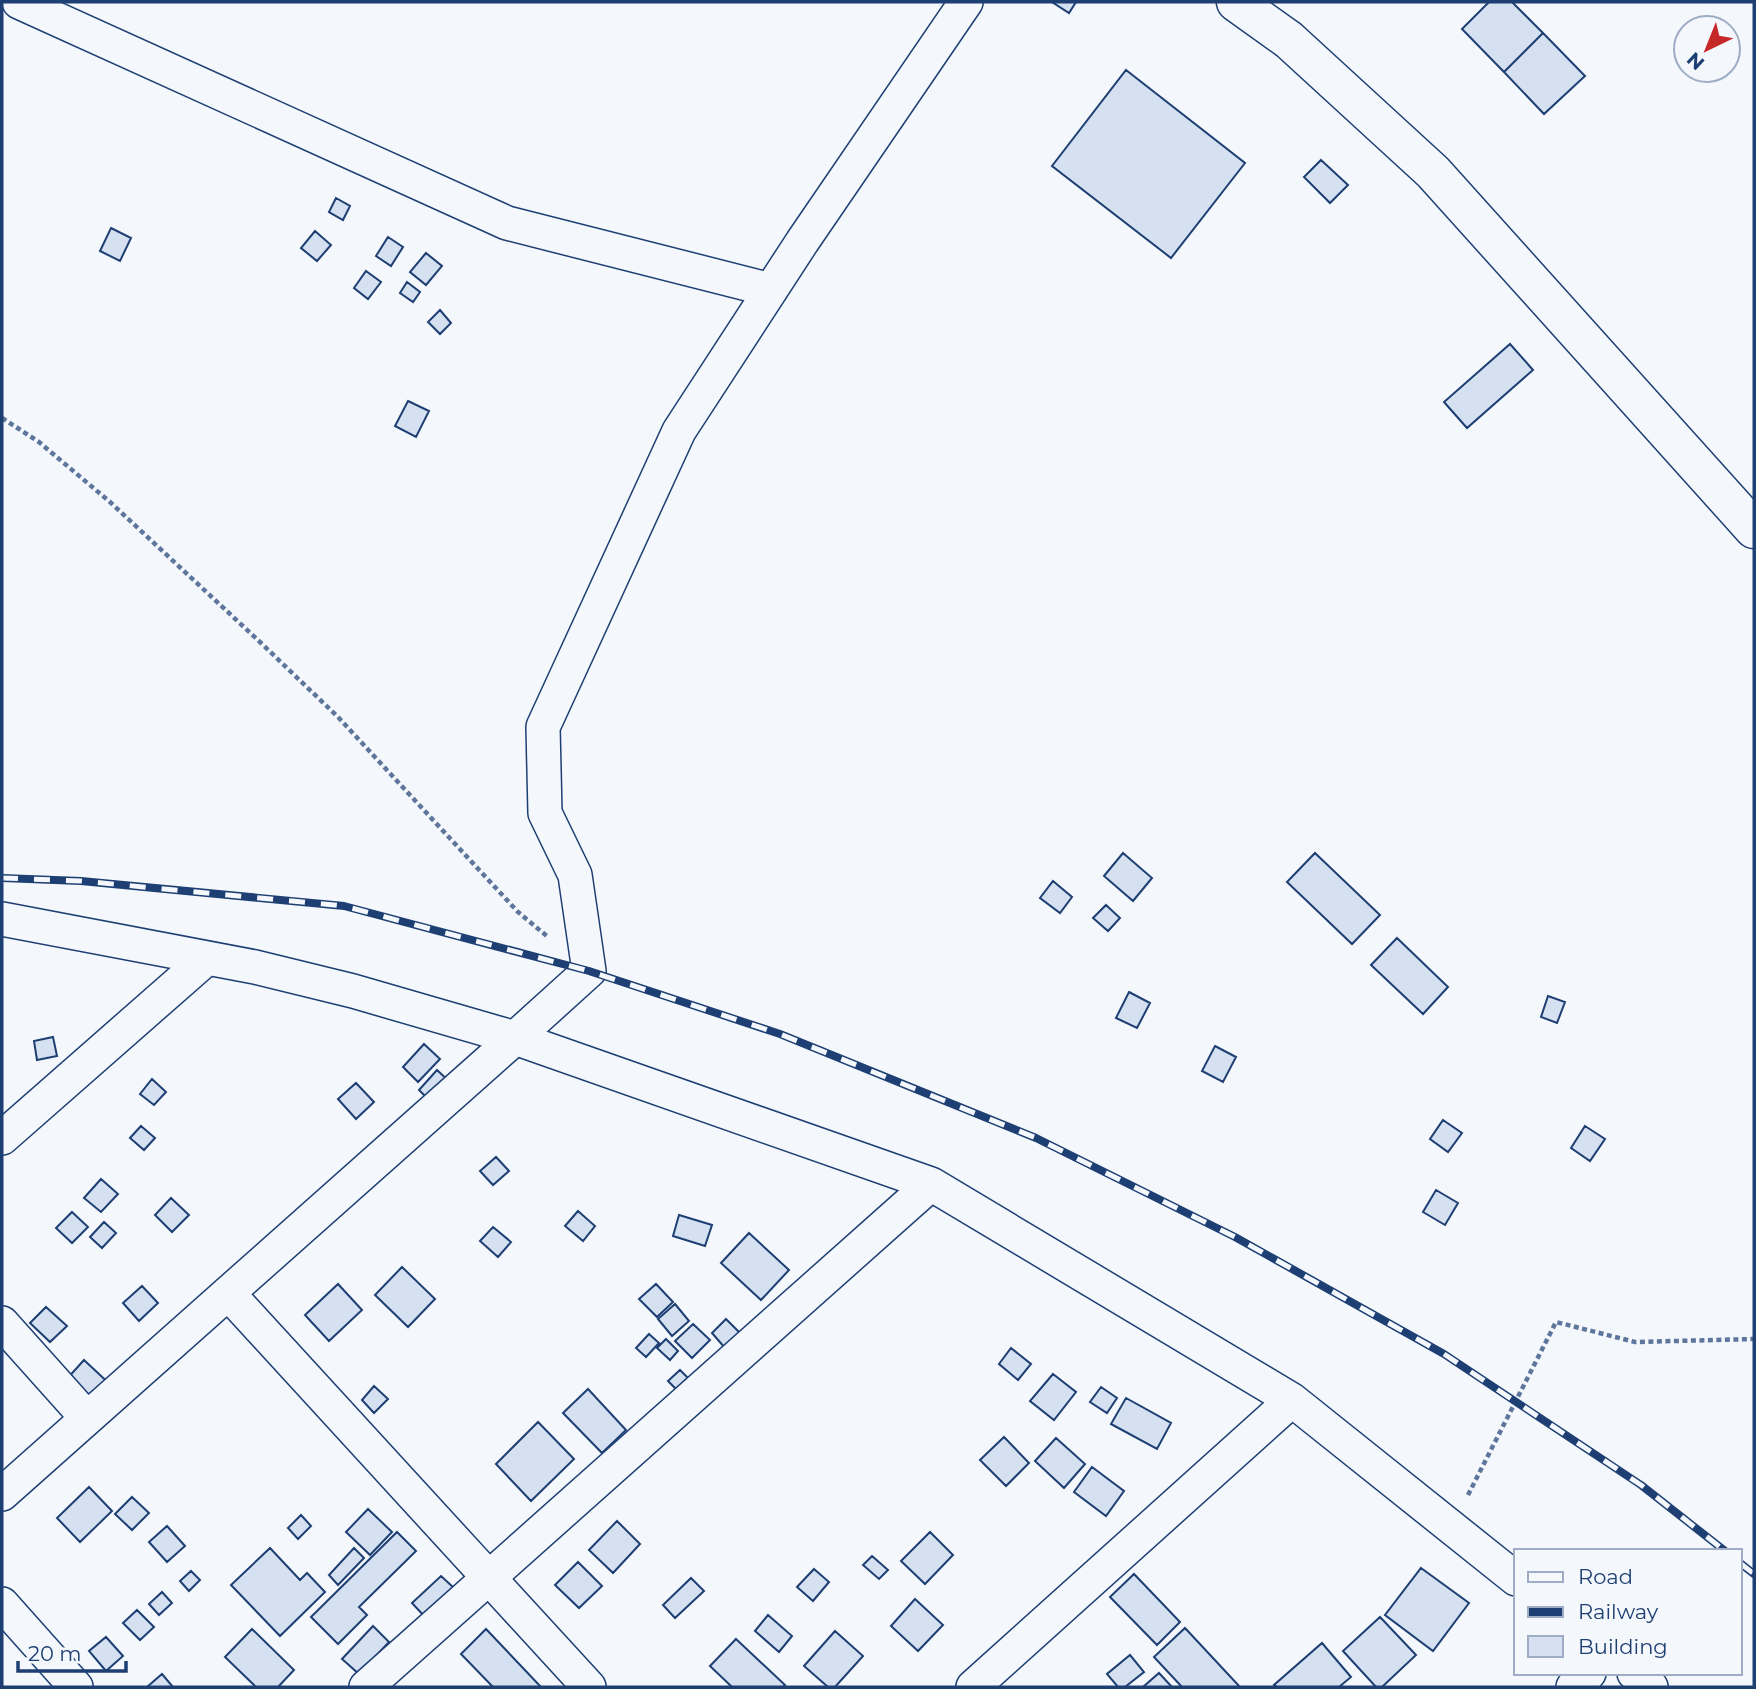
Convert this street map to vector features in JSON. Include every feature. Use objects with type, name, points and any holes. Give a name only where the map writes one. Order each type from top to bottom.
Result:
[{"type":"main road","points":[[1236,2],[1289,40],[1433,172],[1754,529]]},
{"type":"street","points":[[19,2],[507,223],[771,290]]},
{"type":"street","points":[[2,1494],[589,971],[575,875],[545,813],[543,727],[679,430],[966,2]]},
{"type":"street","points":[[2,919],[207,958],[353,991],[514,1038],[931,1184],[1292,1399],[1514,1577]]},
{"type":"street","points":[[2,1138],[207,958]]},
{"type":"street","points":[[366,1687],[931,1184]]},
{"type":"street","points":[[228,1293],[589,1687]]},
{"type":"street","points":[[2,1324],[87,1418]]},
{"type":"street","points":[[973,1687],[1292,1399]]},
{"type":"street","points":[[2,1604],[76,1687]]},
{"type":"street","points":[[1573,1687],[1587,1675]]},
{"type":"street","points":[[1636,1675],[1651,1687]]},
{"type":"path","points":[[2,418],[39,442],[110,502],[260,642],[338,717],[518,912],[589,971]]},
{"type":"path","points":[[1452,1527],[1556,1322],[1635,1342],[1754,1339]]},
{"type":"building","points":[[1052,2],[1076,2],[1069,13]]},
{"type":"building","points":[[1489,2],[1512,2],[1543,33],[1504,72],[1462,29]]},
{"type":"building","points":[[1543,33],[1585,76],[1544,114],[1504,72]]},
{"type":"building","points":[[1126,70],[1245,163],[1171,258],[1052,166]]},
{"type":"building","points":[[1321,160],[1348,185],[1330,203],[1304,177]]},
{"type":"building","points":[[336,198],[350,206],[343,220],[329,212]]},
{"type":"building","points":[[111,228],[131,238],[120,261],[100,251]]},
{"type":"building","points":[[315,231],[331,245],[317,261],[301,248]]},
{"type":"building","points":[[388,237],[403,247],[391,266],[376,256]]},
{"type":"building","points":[[426,253],[442,266],[426,285],[410,272]]},
{"type":"building","points":[[366,271],[381,282],[368,299],[354,288]]},
{"type":"building","points":[[407,282],[420,292],[413,302],[400,293]]},
{"type":"building","points":[[440,310],[451,323],[440,334],[428,322]]},
{"type":"building","points":[[1510,344],[1533,370],[1467,428],[1444,402]]},
{"type":"building","points":[[408,401],[429,411],[416,437],[395,426]]},
{"type":"building","points":[[1123,853],[1152,878],[1133,901],[1104,876]]},
{"type":"building","points":[[1315,853],[1380,915],[1352,944],[1287,882]]},
{"type":"building","points":[[1053,881],[1072,897],[1060,913],[1040,898]]},
{"type":"building","points":[[1106,905],[1120,918],[1108,931],[1093,918]]},
{"type":"building","points":[[1397,938],[1448,987],[1423,1014],[1371,965]]},
{"type":"building","points":[[1129,992],[1150,1003],[1137,1028],[1116,1018]]},
{"type":"building","points":[[1548,996],[1565,1002],[1557,1023],[1541,1017]]},
{"type":"building","points":[[53,1037],[57,1056],[37,1060],[34,1041]]},
{"type":"building","points":[[424,1044],[440,1059],[418,1082],[403,1067]]},
{"type":"building","points":[[1215,1046],[1236,1057],[1223,1082],[1202,1071]]},
{"type":"building","points":[[437,1070],[451,1083],[432,1103],[419,1090]]},
{"type":"building","points":[[152,1079],[166,1092],[154,1105],[140,1094]]},
{"type":"building","points":[[356,1083],[374,1102],[356,1119],[338,1099]]},
{"type":"building","points":[[1443,1120],[1462,1133],[1448,1152],[1430,1139]]},
{"type":"building","points":[[141,1126],[155,1138],[144,1150],[130,1138]]},
{"type":"building","points":[[1585,1126],[1605,1139],[1590,1161],[1571,1148]]},
{"type":"building","points":[[496,1157],[509,1171],[493,1185],[480,1171]]},
{"type":"building","points":[[101,1179],[118,1194],[101,1212],[84,1198]]},
{"type":"building","points":[[1436,1190],[1458,1203],[1445,1225],[1423,1212]]},
{"type":"building","points":[[171,1198],[189,1215],[172,1232],[155,1215]]},
{"type":"building","points":[[578,1211],[595,1226],[583,1241],[565,1226]]},
{"type":"building","points":[[72,1212],[88,1227],[72,1243],[56,1228]]},
{"type":"building","points":[[679,1215],[712,1225],[705,1246],[673,1236]]},
{"type":"building","points":[[104,1222],[116,1233],[102,1248],[90,1237]]},
{"type":"building","points":[[493,1227],[511,1242],[498,1257],[480,1241]]},
{"type":"building","points":[[749,1233],[789,1270],[761,1300],[721,1263]]},
{"type":"building","points":[[402,1267],[435,1299],[408,1327],[375,1295]]},
{"type":"building","points":[[338,1284],[362,1310],[329,1341],[305,1315]]},
{"type":"building","points":[[656,1284],[673,1302],[657,1317],[639,1299]]},
{"type":"building","points":[[142,1286],[158,1303],[139,1321],[123,1303]]},
{"type":"building","points":[[675,1304],[689,1321],[672,1336],[658,1319]]},
{"type":"building","points":[[46,1307],[67,1326],[50,1342],[30,1323]]},
{"type":"building","points":[[726,1319],[741,1334],[725,1348],[712,1333]]},
{"type":"building","points":[[693,1324],[710,1340],[692,1358],[675,1341]]},
{"type":"building","points":[[649,1334],[659,1343],[646,1357],[636,1348]]},
{"type":"building","points":[[666,1339],[678,1351],[670,1360],[657,1348]]},
{"type":"building","points":[[1011,1348],[1031,1364],[1018,1380],[999,1364]]},
{"type":"building","points":[[84,1360],[114,1388],[94,1409],[65,1381]]},
{"type":"building","points":[[680,1370],[688,1378],[676,1389],[668,1381]]},
{"type":"building","points":[[1053,1374],[1076,1392],[1054,1420],[1030,1401]]},
{"type":"building","points":[[374,1386],[388,1399],[374,1413],[362,1400]]},
{"type":"building","points":[[1101,1387],[1117,1398],[1107,1413],[1090,1402]]},
{"type":"building","points":[[588,1389],[626,1430],[602,1453],[563,1413]]},
{"type":"building","points":[[1126,1398],[1171,1423],[1157,1449],[1111,1424]]},
{"type":"building","points":[[538,1422],[574,1459],[531,1501],[496,1464]]},
{"type":"building","points":[[1004,1437],[1029,1463],[1006,1486],[980,1460]]},
{"type":"building","points":[[1056,1438],[1085,1464],[1064,1488],[1035,1461]]},
{"type":"building","points":[[1092,1467],[1124,1491],[1106,1516],[1074,1492]]},
{"type":"building","points":[[89,1487],[112,1511],[80,1542],[57,1518]]},
{"type":"building","points":[[132,1497],[149,1513],[132,1530],[115,1514]]},
{"type":"building","points":[[368,1509],[392,1532],[370,1555],[346,1532]]},
{"type":"building","points":[[301,1515],[311,1526],[298,1539],[288,1528]]},
{"type":"building","points":[[617,1521],[640,1544],[613,1573],[589,1550]]},
{"type":"building","points":[[167,1526],[185,1546],[167,1562],[149,1542]]},
{"type":"building","points":[[397,1532],[416,1551],[359,1607],[367,1615],[338,1644],[311,1617]]},
{"type":"building","points":[[930,1532],[953,1555],[925,1584],[901,1561]]},
{"type":"building","points":[[270,1548],[300,1580],[307,1573],[325,1592],[280,1636],[231,1585]]},
{"type":"building","points":[[354,1548],[364,1558],[338,1585],[329,1575]]},
{"type":"building","points":[[872,1556],[888,1570],[879,1579],[863,1565]]},
{"type":"building","points":[[578,1562],[602,1586],[579,1608],[555,1585]]},
{"type":"building","points":[[1421,1568],[1469,1603],[1433,1651],[1385,1615]]},
{"type":"building","points":[[814,1569],[829,1582],[813,1601],[797,1587]]},
{"type":"building","points":[[191,1571],[200,1580],[189,1591],[180,1581]]},
{"type":"building","points":[[1134,1574],[1180,1622],[1157,1645],[1110,1597]]},
{"type":"building","points":[[441,1576],[454,1588],[425,1617],[412,1603]]},
{"type":"building","points":[[691,1578],[704,1591],[675,1618],[663,1605]]},
{"type":"building","points":[[162,1592],[172,1603],[159,1615],[149,1604]]},
{"type":"building","points":[[915,1599],[943,1625],[918,1651],[891,1626]]},
{"type":"building","points":[[137,1610],[154,1627],[140,1640],[123,1623]]},
{"type":"building","points":[[768,1615],[792,1636],[779,1652],[755,1631]]},
{"type":"building","points":[[1380,1617],[1416,1655],[1382,1687],[1376,1687],[1343,1651]]},
{"type":"building","points":[[373,1626],[389,1642],[359,1674],[342,1659]]},
{"type":"building","points":[[1185,1628],[1240,1687],[1182,1687],[1154,1657]]},
{"type":"building","points":[[252,1629],[294,1670],[278,1687],[256,1687],[225,1657]]},
{"type":"building","points":[[486,1629],[541,1687],[493,1687],[461,1654]]},
{"type":"building","points":[[835,1631],[863,1656],[835,1687],[828,1687],[804,1666]]},
{"type":"building","points":[[106,1637],[123,1656],[106,1671],[89,1651]]},
{"type":"building","points":[[736,1639],[785,1685],[732,1687],[710,1666]]},
{"type":"building","points":[[1322,1643],[1351,1677],[1339,1687],[1274,1685]]},
{"type":"building","points":[[1130,1655],[1144,1672],[1125,1687],[1118,1687],[1107,1674]]},
{"type":"building","points":[[1159,1673],[1172,1687],[1143,1687]]},
{"type":"building","points":[[162,1674],[173,1687],[147,1687]]},
{"type":"railway","points":[[2,878],[81,881],[344,906],[589,971],[780,1034],[1036,1138],[1235,1237],[1444,1354],[1641,1485],[1722,1549]]},
{"type":"railway","points":[[1742,1565],[1754,1574]]}]
